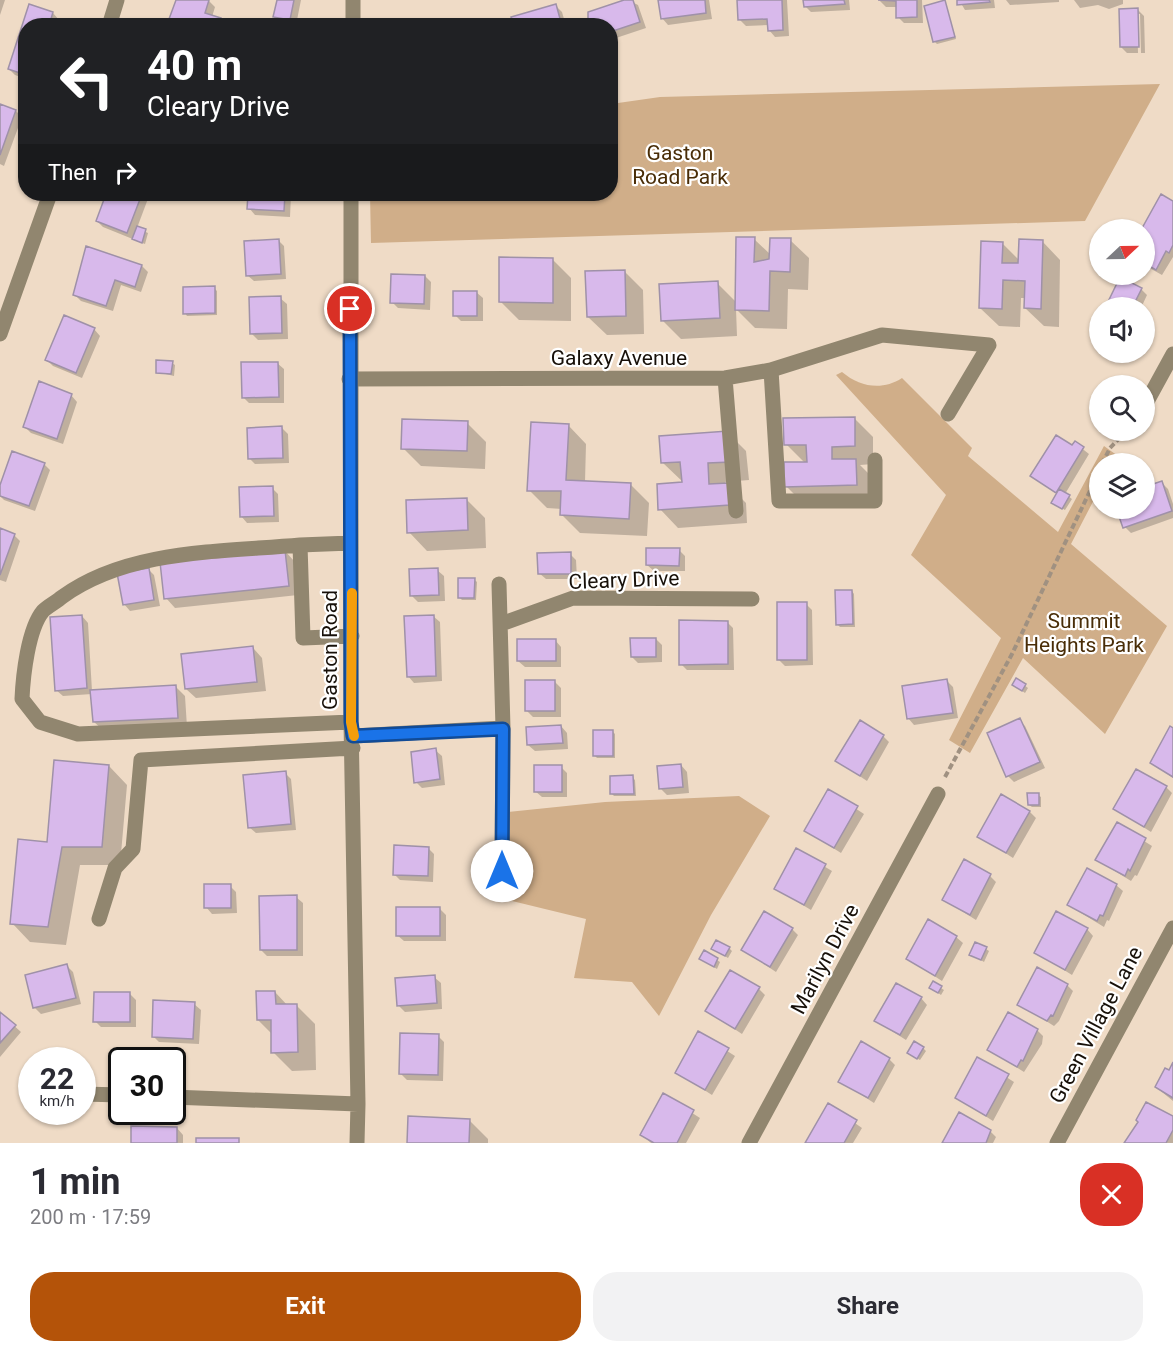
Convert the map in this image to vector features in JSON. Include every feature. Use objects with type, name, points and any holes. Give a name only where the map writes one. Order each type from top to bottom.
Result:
[{"type":"street","points":[[111,18],[117,0]]},
{"type":"street","points":[[353,0],[353,18]]},
{"type":"street","points":[[0,334],[48,201]]},
{"type":"street","name":"Gaston Road","points":[[351,201],[349,379],[357,1143]]},
{"type":"street","name":"Galaxy Avenue","points":[[349,379],[725,378],[771,370],[882,335],[989,345],[948,414]]},
{"type":"street","points":[[1155,387],[1173,354]]},
{"type":"street","points":[[771,370],[779,501],[875,501],[875,460]]},
{"type":"street","points":[[725,378],[736,511]]},
{"type":"street","points":[[351,543],[178,555],[135,564],[82,583],[43,611],[34,630],[22,699],[40,722],[78,734],[352,735],[503,729]]},
{"type":"street","points":[[300,545],[303,638],[352,636]]},
{"type":"street","points":[[499,584],[503,729],[502,871]]},
{"type":"street","name":"Cleary Drive","points":[[501,624],[573,598],[752,599]]},
{"type":"street","points":[[99,919],[115,868],[133,849],[141,760],[352,735]]},
{"type":"street","name":"Marilyn Drive","points":[[749,1143],[938,794]]},
{"type":"street","name":"Green Village Lane","points":[[1057,1143],[1173,928]]},
{"type":"street","points":[[186,1098],[358,1104]]},
{"type":"path","points":[[1108,453],[1117,441]]},
{"type":"path","points":[[938,794],[954,757],[1012,654],[1089,493]]},
{"type":"green space","name":"Gaston Road Park","points":[[1160,84],[1085,221],[371,243],[370,201],[618,201],[618,103],[660,97]]},
{"type":"green space","name":"Summit Heights Park","points":[[842,372],[856,381],[871,386],[887,385],[902,378],[972,448],[968,456],[1058,532],[1089,474],[1089,509],[1071,544],[1167,626],[1105,734],[1023,658],[970,753],[949,740],[1001,638],[911,555],[946,495],[836,375]]},
{"type":"green space","name":"Summit Heights Park","points":[[1104,446],[1114,453],[1100,453]]},
{"type":"green space","points":[[739,796],[770,816],[711,915],[659,1016],[632,982],[574,978],[586,919],[504,899],[507,812],[605,802]]},
{"type":"building","points":[[176,0],[209,0],[205,13],[221,18],[169,18]]},
{"type":"building","points":[[277,0],[294,0],[290,18],[273,17]]},
{"type":"building","points":[[624,0],[633,0],[640,22],[618,29],[618,18],[588,18],[588,12]]},
{"type":"building","points":[[658,0],[705,0],[706,13],[661,19]]},
{"type":"building","points":[[737,0],[782,0],[783,30],[768,31],[767,19],[738,20]]},
{"type":"building","points":[[803,0],[844,0],[845,4],[804,7]]},
{"type":"building","points":[[878,0],[917,0],[917,17],[896,18],[896,1]]},
{"type":"building","points":[[945,0],[955,37],[933,42],[924,6]]},
{"type":"building","points":[[957,0],[989,0],[990,2],[957,5]]},
{"type":"building","points":[[29,4],[53,12],[51,18],[24,18]]},
{"type":"building","points":[[556,4],[560,18],[511,18]]},
{"type":"building","points":[[1138,8],[1139,47],[1120,47],[1119,9]]},
{"type":"building","points":[[18,38],[18,72],[8,69]]},
{"type":"building","points":[[0,104],[16,110],[0,155]]},
{"type":"building","points":[[1161,194],[1173,201],[1173,245],[1169,253],[1166,251],[1156,270],[1155,219],[1147,219]]},
{"type":"building","points":[[103,201],[139,201],[127,233],[96,221]]},
{"type":"building","points":[[248,201],[285,201],[284,211],[247,209]]},
{"type":"building","points":[[137,226],[146,229],[142,243],[132,239]]},
{"type":"building","points":[[736,237],[755,237],[754,262],[769,259],[770,238],[791,238],[790,272],[770,271],[769,311],[735,310]]},
{"type":"building","points":[[279,239],[281,274],[246,276],[244,241]]},
{"type":"building","points":[[1019,239],[1043,240],[1041,309],[1024,308],[1025,281],[1003,280],[1002,309],[979,308],[981,241],[1003,242],[1002,263],[1018,263]]},
{"type":"building","points":[[86,246],[142,265],[135,287],[115,280],[106,306],[73,295]]},
{"type":"building","points":[[499,257],[553,258],[553,303],[499,302]]},
{"type":"building","points":[[625,270],[626,316],[587,317],[585,271]]},
{"type":"building","points":[[391,274],[425,275],[424,304],[390,303]]},
{"type":"building","points":[[718,281],[720,318],[661,321],[659,284]]},
{"type":"building","points":[[1116,285],[1136,285],[1142,288],[1138,297],[1110,297]]},
{"type":"building","points":[[215,286],[215,313],[183,314],[183,287]]},
{"type":"building","points":[[453,291],[477,291],[477,316],[453,316]]},
{"type":"building","points":[[281,296],[282,333],[250,334],[249,297]]},
{"type":"building","points":[[64,315],[95,328],[76,373],[45,360]]},
{"type":"building","points":[[156,360],[173,361],[171,374],[156,373]]},
{"type":"building","points":[[241,362],[278,362],[279,397],[242,398]]},
{"type":"building","points":[[39,381],[72,394],[57,439],[23,427]]},
{"type":"building","points":[[855,417],[855,446],[832,447],[832,459],[856,459],[857,485],[784,487],[784,462],[807,462],[806,445],[784,445],[783,418]]},
{"type":"building","points":[[402,419],[468,421],[467,451],[401,449]]},
{"type":"building","points":[[531,422],[569,424],[566,480],[631,483],[629,519],[560,515],[561,491],[527,491]]},
{"type":"building","points":[[282,426],[283,458],[248,459],[247,428]]},
{"type":"building","points":[[728,431],[731,462],[708,463],[709,484],[728,483],[730,505],[658,510],[657,484],[682,482],[680,462],[661,463],[659,436]]},
{"type":"building","points":[[1056,435],[1072,445],[1075,441],[1084,447],[1056,493],[1030,476]]},
{"type":"building","points":[[12,451],[45,463],[29,506],[0,496],[0,485]]},
{"type":"building","points":[[1162,481],[1172,511],[1155,517],[1155,483]]},
{"type":"building","points":[[273,486],[274,516],[240,517],[239,487]]},
{"type":"building","points":[[1059,489],[1070,495],[1062,509],[1051,503]]},
{"type":"building","points":[[467,498],[468,530],[407,533],[406,500]]},
{"type":"building","points":[[1120,519],[1149,519],[1123,528]]},
{"type":"building","points":[[0,528],[15,534],[0,575]]},
{"type":"building","points":[[646,548],[680,548],[679,566],[646,565]]},
{"type":"building","points":[[285,550],[289,586],[164,599],[160,562]]},
{"type":"building","points":[[571,552],[571,574],[538,574],[537,553]]},
{"type":"building","points":[[149,568],[154,600],[123,605],[117,573]]},
{"type":"building","points":[[438,568],[439,595],[410,596],[409,569]]},
{"type":"building","points":[[458,578],[475,578],[474,598],[458,598]]},
{"type":"building","points":[[835,590],[852,590],[853,624],[836,625]]},
{"type":"building","points":[[777,602],[807,602],[807,660],[777,660]]},
{"type":"building","points":[[82,615],[87,688],[55,691],[50,617]]},
{"type":"building","points":[[434,615],[436,676],[407,677],[404,616]]},
{"type":"building","points":[[679,620],[728,621],[728,664],[679,665]]},
{"type":"building","points":[[630,638],[656,638],[656,657],[631,657]]},
{"type":"building","points":[[517,639],[556,639],[556,661],[517,661]]},
{"type":"building","points":[[253,646],[257,682],[185,689],[181,654]]},
{"type":"building","points":[[1016,678],[1026,684],[1022,691],[1012,685]]},
{"type":"building","points":[[947,679],[953,713],[907,719],[902,686]]},
{"type":"building","points":[[525,680],[555,680],[555,711],[525,711]]},
{"type":"building","points":[[176,685],[178,718],[93,722],[90,690]]},
{"type":"building","points":[[1020,718],[1040,762],[1006,777],[987,733]]},
{"type":"building","points":[[860,720],[884,735],[860,776],[835,761]]},
{"type":"building","points":[[561,725],[563,743],[527,745],[526,727]]},
{"type":"building","points":[[1170,726],[1173,728],[1173,777],[1150,763]]},
{"type":"building","points":[[593,730],[613,730],[613,756],[593,756]]},
{"type":"building","points":[[436,748],[440,779],[414,783],[411,752]]},
{"type":"building","points":[[54,760],[109,765],[102,847],[62,847],[48,927],[10,924],[18,839],[47,842]]},
{"type":"building","points":[[681,764],[683,787],[659,789],[657,766]]},
{"type":"building","points":[[534,765],[562,765],[562,792],[534,792]]},
{"type":"building","points":[[1136,769],[1167,786],[1144,827],[1113,809]]},
{"type":"building","points":[[286,771],[291,824],[248,828],[243,775]]},
{"type":"building","points":[[633,775],[634,794],[610,794],[610,776]]},
{"type":"building","points":[[828,789],[858,806],[834,848],[804,831]]},
{"type":"building","points":[[1027,793],[1039,793],[1039,805],[1028,805]]},
{"type":"building","points":[[1001,794],[1030,811],[1006,853],[977,837]]},
{"type":"building","points":[[1117,822],[1146,838],[1130,871],[1128,869],[1125,876],[1095,860]]},
{"type":"building","points":[[394,845],[429,847],[428,876],[393,875]]},
{"type":"building","points":[[796,848],[826,864],[804,905],[774,889]]},
{"type":"building","points":[[964,859],[991,874],[970,915],[942,900]]},
{"type":"building","points":[[1087,868],[1117,884],[1103,916],[1100,915],[1097,921],[1067,905]]},
{"type":"building","points":[[204,884],[231,884],[231,908],[204,908]]},
{"type":"building","points":[[297,895],[297,950],[260,950],[259,896]]},
{"type":"building","points":[[396,907],[440,907],[440,936],[396,936]]},
{"type":"building","points":[[764,911],[793,928],[770,967],[741,950]]},
{"type":"building","points":[[1056,911],[1088,928],[1065,970],[1034,953]]},
{"type":"building","points":[[928,919],[957,936],[935,976],[906,959]]},
{"type":"building","points":[[716,940],[730,947],[725,956],[711,949]]},
{"type":"building","points":[[975,942],[987,947],[981,960],[969,955]]},
{"type":"building","points":[[704,950],[718,958],[714,967],[699,959]]},
{"type":"building","points":[[67,964],[76,998],[33,1008],[25,975]]},
{"type":"building","points":[[1037,967],[1068,984],[1053,1016],[1051,1015],[1047,1021],[1017,1005]]},
{"type":"building","points":[[730,970],[760,987],[735,1029],[705,1011]]},
{"type":"building","points":[[435,975],[437,1003],[397,1006],[395,978]]},
{"type":"building","points":[[933,981],[942,986],[938,993],[929,988]]},
{"type":"building","points":[[896,983],[922,997],[900,1035],[874,1021]]},
{"type":"building","points":[[256,991],[275,991],[276,1004],[297,1004],[298,1052],[271,1053],[271,1020],[257,1020]]},
{"type":"building","points":[[94,992],[130,992],[130,1022],[93,1022]]},
{"type":"building","points":[[153,1000],[195,1002],[193,1039],[152,1037]]},
{"type":"building","points":[[0,1012],[16,1025],[0,1043]]},
{"type":"building","points":[[1008,1012],[1038,1029],[1023,1061],[1021,1060],[1017,1067],[987,1050]]},
{"type":"building","points":[[698,1031],[729,1048],[705,1090],[675,1073]]},
{"type":"building","points":[[400,1033],[439,1034],[438,1075],[399,1074]]},
{"type":"building","points":[[861,1041],[890,1058],[868,1098],[838,1082]]},
{"type":"building","points":[[914,1041],[924,1047],[917,1059],[907,1053]]},
{"type":"building","points":[[977,1057],[1009,1074],[986,1116],[955,1098]]},
{"type":"building","points":[[1173,1062],[1173,1098],[1155,1087],[1165,1068],[1169,1070]]},
{"type":"building","points":[[663,1093],[694,1110],[677,1143],[654,1143],[640,1135]]},
{"type":"building","points":[[1146,1102],[1173,1116],[1173,1130],[1166,1143],[1124,1143],[1138,1122],[1136,1120]]},
{"type":"building","points":[[828,1103],[857,1120],[844,1143],[805,1143]]},
{"type":"building","points":[[959,1112],[991,1130],[986,1143],[942,1143]]},
{"type":"building","points":[[408,1116],[470,1119],[469,1143],[407,1143]]},
{"type":"building","points":[[131,1126],[177,1127],[177,1143],[131,1143]]},
{"type":"building","points":[[196,1138],[239,1138],[239,1143],[196,1143]]},
{"type":"slow traffic","points":[[352,593],[351,722],[354,736]]},
{"type":"route","points":[[350,309],[351,722],[353,736],[503,729],[502,871]]}]
